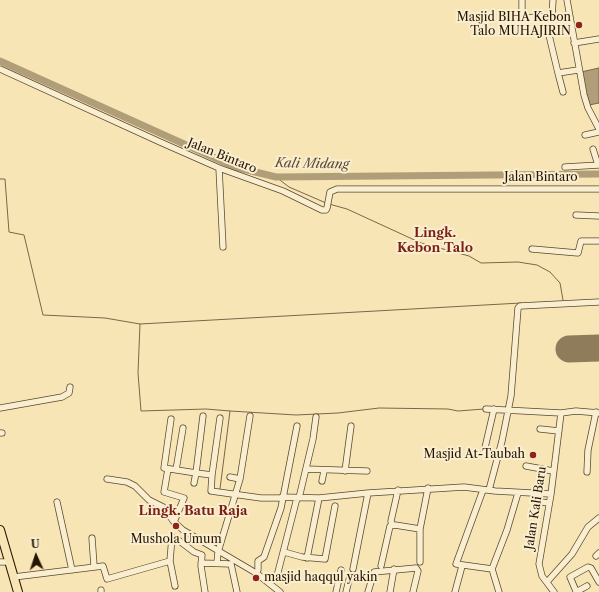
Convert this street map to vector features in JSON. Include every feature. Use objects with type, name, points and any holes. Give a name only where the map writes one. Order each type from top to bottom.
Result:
[{"type":"highway","points":[[0,530],[18,592]]},
{"type":"street","points":[[522,0],[522,16],[524,18],[552,16],[553,0]]},
{"type":"street","points":[[566,0],[578,70],[586,104],[599,130],[585,136]]},
{"type":"street","points":[[549,35],[562,92]]},
{"type":"street","points":[[574,43],[599,40]]},
{"type":"street","name":"Jalan Bintaro","points":[[0,69],[72,103],[219,168],[283,191],[322,210],[326,210],[331,192],[339,189],[599,189]]},
{"type":"street","points":[[558,73],[578,70]]},
{"type":"street","points":[[565,167],[599,165],[594,149]]},
{"type":"street","points":[[219,168],[224,247]]},
{"type":"street","points":[[576,214],[599,216]]},
{"type":"street","points":[[532,249],[578,253],[580,241],[599,241]]},
{"type":"street","points":[[492,569],[480,566],[462,566],[456,564],[486,490],[503,439],[507,409],[511,396],[519,306],[599,302]]},
{"type":"street","points":[[0,408],[62,397],[68,394],[70,387]]},
{"type":"street","points":[[486,409],[561,413],[576,411],[598,413],[588,450],[587,472]]},
{"type":"street","points":[[484,452],[494,409]]},
{"type":"street","name":"Jalan Kali Baru","points":[[553,592],[541,573],[539,564],[551,494],[561,413]]},
{"type":"street","points":[[194,483],[203,416]]},
{"type":"street","points":[[216,563],[240,479],[250,416]]},
{"type":"street","points":[[270,583],[272,578],[277,576],[284,552],[306,469],[316,417]]},
{"type":"street","points":[[220,418],[211,492],[282,498],[319,498],[398,490],[464,487],[518,493],[551,494]]},
{"type":"street","points":[[171,419],[164,466],[168,469],[212,475]]},
{"type":"street","points":[[256,573],[258,570],[258,561],[264,557],[281,508],[297,426]]},
{"type":"street","points":[[345,471],[351,426]]},
{"type":"street","points":[[176,470],[183,428]]},
{"type":"street","points":[[540,429],[559,431]]},
{"type":"street","points":[[526,466],[553,471]]},
{"type":"street","points":[[168,469],[164,492],[184,498],[174,522]]},
{"type":"street","points":[[306,469],[366,471]]},
{"type":"street","points":[[322,480],[324,470]]},
{"type":"street","points":[[230,477],[240,479]]},
{"type":"street","points":[[107,479],[127,482],[135,486],[150,500],[163,507],[174,522],[183,530],[256,573],[280,592]]},
{"type":"street","points":[[420,562],[420,529],[428,488]]},
{"type":"street","points":[[380,566],[389,528],[392,525],[391,521],[398,490]]},
{"type":"street","points":[[353,570],[368,493]]},
{"type":"street","points":[[499,592],[492,569],[507,530],[518,493]]},
{"type":"street","points":[[307,558],[319,498]]},
{"type":"street","points":[[534,501],[549,503]]},
{"type":"street","points":[[58,502],[72,570]]},
{"type":"street","points":[[284,552],[307,558],[326,558],[335,506]]},
{"type":"street","points":[[547,582],[572,554],[588,527],[599,518]]},
{"type":"street","points":[[392,525],[420,529]]},
{"type":"street","points":[[92,538],[94,566]]},
{"type":"street","points":[[175,586],[170,561],[175,538],[194,552],[202,555]]},
{"type":"street","points":[[206,544],[201,563],[206,592]]},
{"type":"street","points":[[14,577],[94,566],[104,566],[107,578],[170,561]]},
{"type":"street","points":[[0,562],[9,562]]},
{"type":"street","points":[[201,563],[232,565],[237,592]]},
{"type":"street","points":[[456,592],[462,566]]},
{"type":"street","points":[[587,586],[576,592],[570,577],[588,567],[591,568],[599,582]]},
{"type":"street","points":[[368,592],[374,572],[394,569],[418,569],[414,592]]},
{"type":"street","points":[[390,592],[394,569]]},
{"type":"street","points":[[336,592],[341,570]]},
{"type":"street","points":[[346,592],[350,576]]},
{"type":"shaded area","points":[[599,68],[599,103],[589,105],[581,72]]},
{"type":"waterway","name":"Kali Midang","points":[[0,61],[235,167],[276,177],[599,174]]},
{"type":"waterway","points":[[276,177],[289,187],[326,203]]},
{"type":"waterway","points":[[0,179],[5,179],[9,232],[24,235],[43,315],[105,318],[140,324],[521,303]]},
{"type":"waterway","points":[[329,204],[347,209],[421,243],[469,256],[481,263],[518,262],[537,265],[550,272],[560,283],[563,300]]},
{"type":"waterway","points":[[140,324],[138,373],[141,411],[206,409],[230,411],[220,489]]},
{"type":"waterway","points":[[230,411],[296,415],[338,413],[379,408],[448,409],[458,411],[484,409]]},
{"type":"runway","points":[[569,349],[599,348]]},
{"type":"place","name":"Masjid BIHA Kebon Talo MUHAJIRIN","points":[[579,25]]},
{"type":"place","name":"Masjid At-Taubah","points":[[533,455]]},
{"type":"place","name":"Mushola Umum","points":[[176,526]]},
{"type":"place","name":"masjid haqqul yakin","points":[[256,578]]},
{"type":"district","name":"Lingk. Kebon Talo","points":[[435,240]]},
{"type":"district","name":"Lingk. Batu Raja","points":[[193,511]]}]
